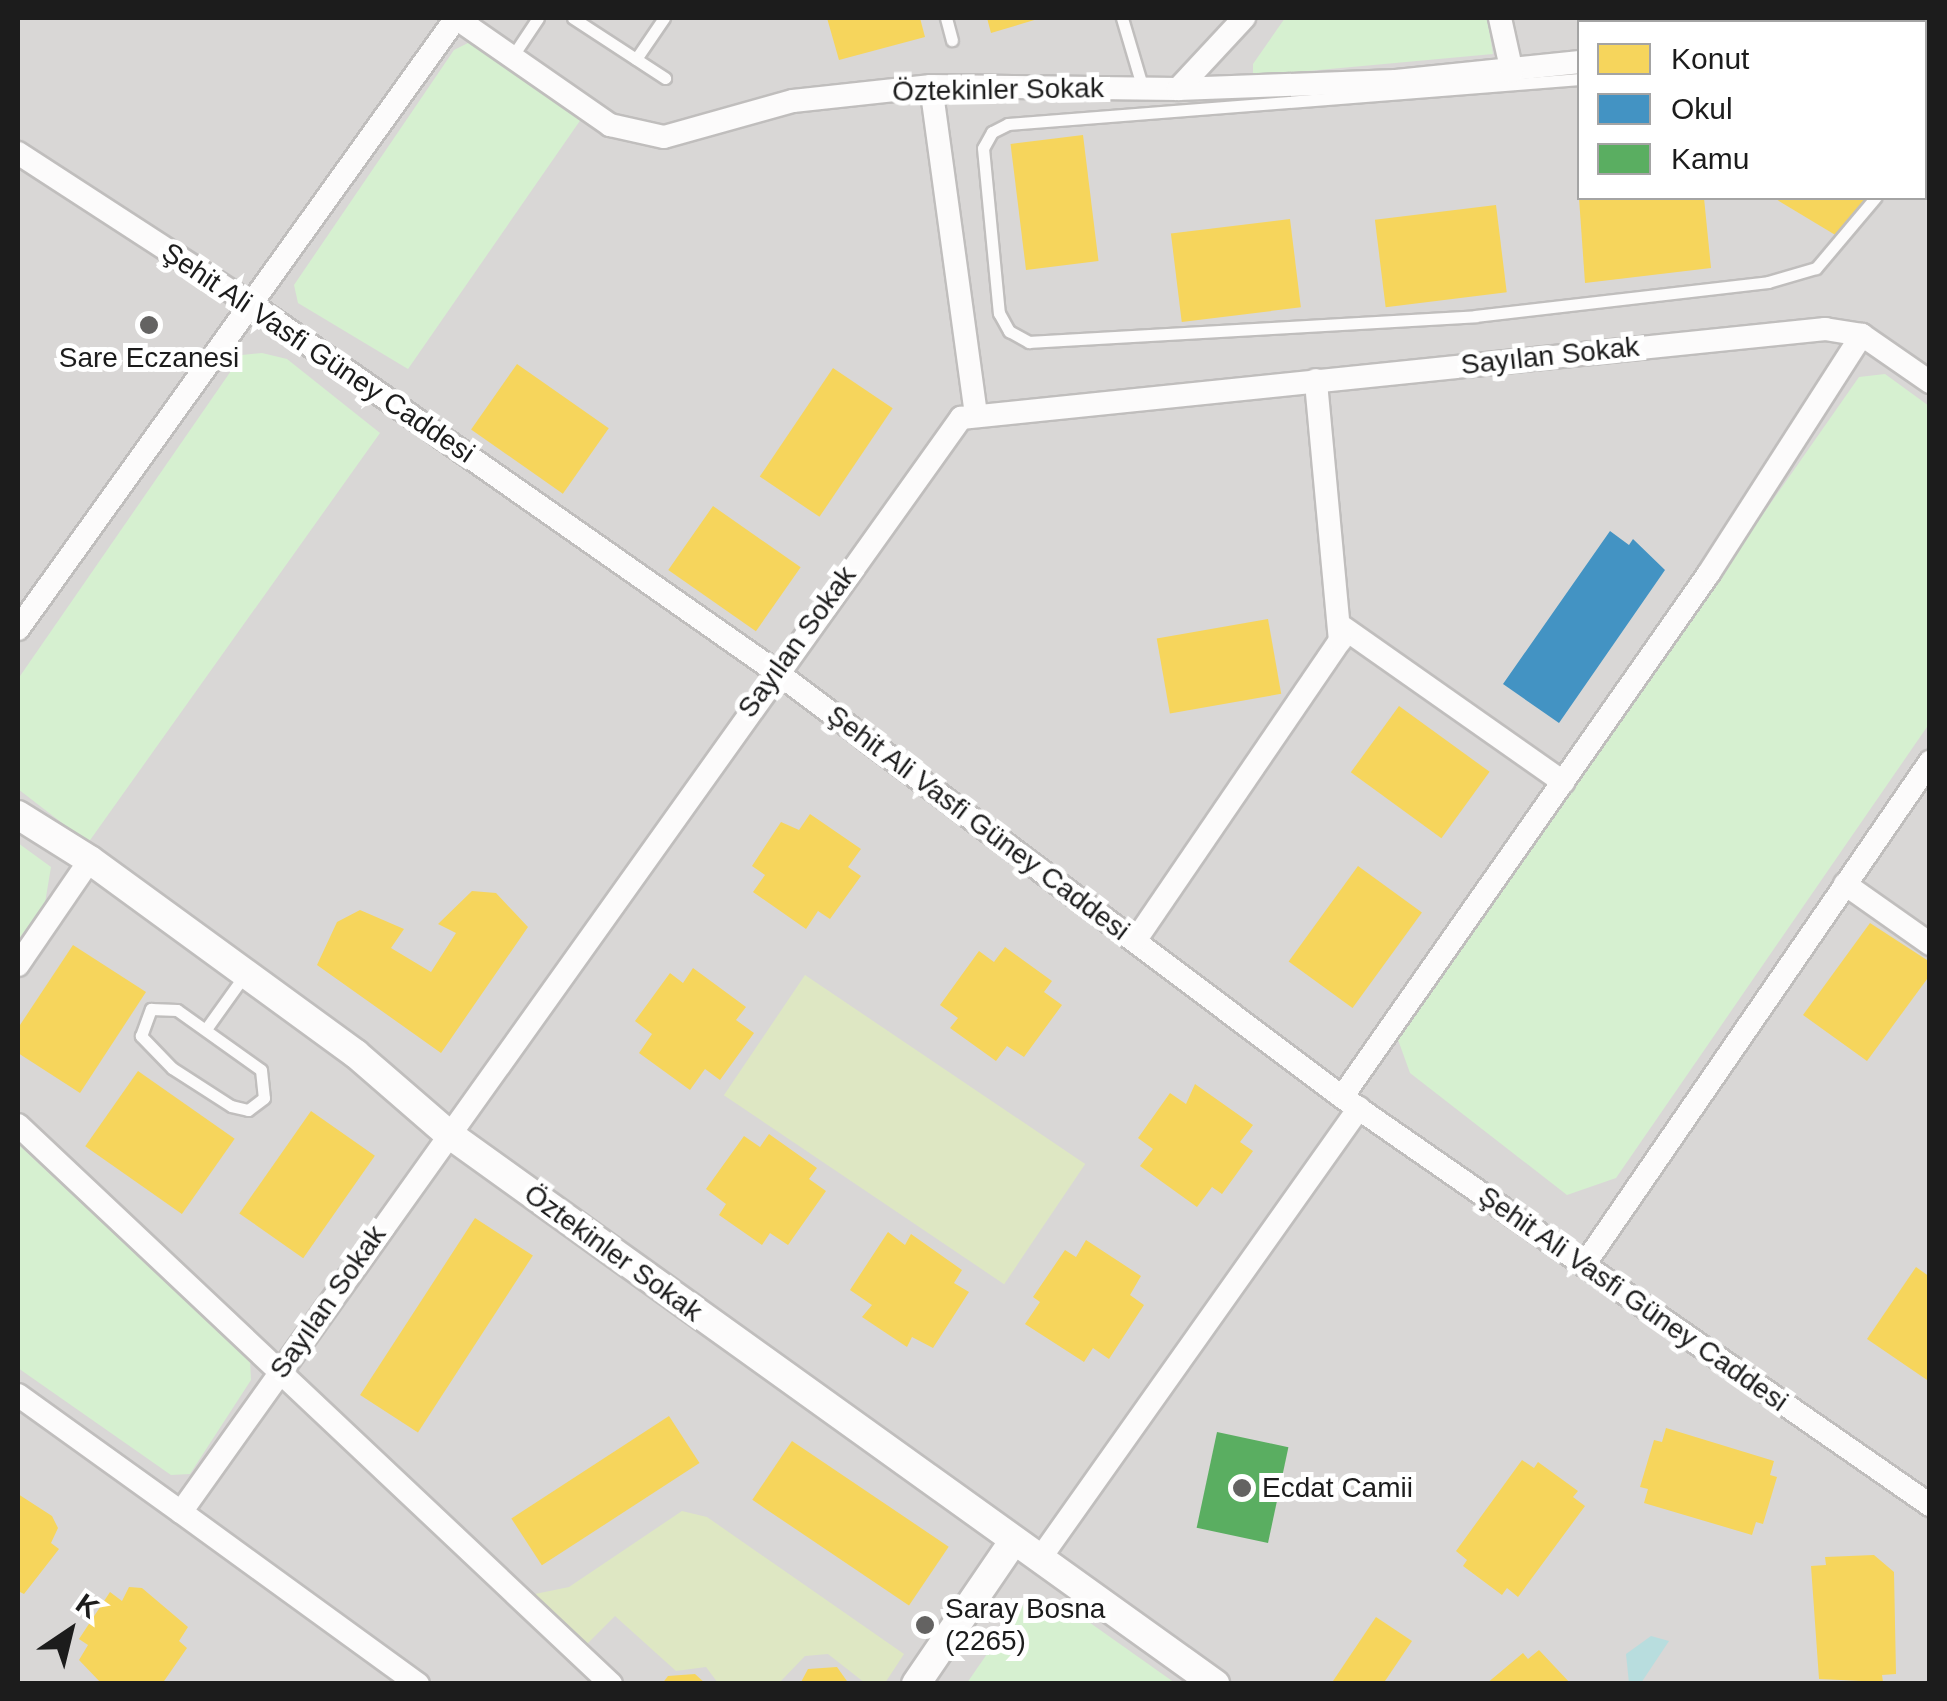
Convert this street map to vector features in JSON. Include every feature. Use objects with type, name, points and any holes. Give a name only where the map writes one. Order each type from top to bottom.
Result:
[{"type":"street","name":"Öztekinler Sokak","points":[[456,18],[610,125],[664,138],[793,101],[931,86],[1178,89],[1512,72],[1577,62]]},
{"type":"street","points":[[18,629],[254,306],[456,18]]},
{"type":"street","points":[[1178,89],[1244,18]]},
{"type":"street","points":[[1500,18],[1512,72]]},
{"type":"street","points":[[931,86],[976,416]]},
{"type":"street","name":"Şehit Ali Vasfi Güney Caddesi","points":[[18,153],[254,306],[776,672],[1351,1103],[1930,1505]]},
{"type":"street","name":"Sayılan Sokak","points":[[182,1512],[446,1132],[961,418],[1825,329],[1862,336],[1928,378]]},
{"type":"street","points":[[1040,1560],[1351,1103],[1563,782],[1709,573],[1862,336]]},
{"type":"street","points":[[1135,941],[1344,628],[1316,380]]},
{"type":"street","points":[[1344,628],[1563,782]]},
{"type":"street","points":[[1584,1264],[1930,762]]},
{"type":"street","name":"Öztekinler Sokak","points":[[18,815],[90,860],[356,1054],[446,1132],[1215,1684]]},
{"type":"street","points":[[18,965],[90,860]]},
{"type":"street","points":[[1845,884],[1930,944]]},
{"type":"street","points":[[18,1125],[611,1684]]},
{"type":"street","points":[[18,1396],[418,1684]]},
{"type":"street","points":[[916,1684],[1014,1542]]},
{"type":"lane","points":[[512,57],[538,18]]},
{"type":"lane","points":[[573,18],[665,78]]},
{"type":"lane","points":[[636,59],[664,18]]},
{"type":"lane","points":[[946,18],[952,40]]},
{"type":"lane","points":[[1122,18],[1143,89]]},
{"type":"lane","points":[[1577,79],[1008,124],[992,132],[983,148],[999,312],[1008,331],[1029,342],[1474,316],[1768,282],[1816,268],[1873,200]]},
{"type":"lane","points":[[206,1029],[246,974]]},
{"type":"lane","points":[[161,1007],[206,1029],[261,1070],[264,1098],[248,1110],[172,1068],[142,1036],[151,1008],[161,1007]]},
{"type":"shaded area","points":[[18,18],[1929,18],[1929,1683],[18,1683]]},
{"type":"green space","points":[[1285,18],[1487,18],[1493,54],[1253,76],[1253,64]]},
{"type":"green space","points":[[474,40],[586,112],[408,369],[298,303],[294,285],[454,50]]},
{"type":"green space","points":[[262,353],[287,359],[380,433],[88,843],[18,789],[18,679],[242,355]]},
{"type":"green space","points":[[1885,374],[1929,406],[1929,724],[1616,1178],[1567,1195],[1410,1073],[1397,1037],[1859,377]]},
{"type":"green space","points":[[18,843],[51,867],[45,903],[18,940]]},
{"type":"green space","points":[[805,975],[1085,1164],[1004,1284],[724,1095]]},
{"type":"green space","points":[[18,1144],[250,1361],[251,1380],[190,1474],[171,1475],[18,1368]]},
{"type":"green space","points":[[682,1511],[707,1517],[904,1654],[885,1683],[865,1683],[828,1654],[805,1656],[780,1682],[718,1683],[706,1667],[676,1671],[615,1616],[586,1645],[535,1594],[569,1587]]},
{"type":"green space","points":[[1062,1603],[1175,1683],[967,1683],[1020,1606]]},
{"type":"water","points":[[1651,1636],[1669,1641],[1641,1683],[1629,1683],[1626,1654]]},
{"type":"building: Konut","points":[[827,18],[920,18],[925,37],[839,60]]},
{"type":"building: Konut","points":[[987,18],[1041,18],[991,33]]},
{"type":"building: Konut","points":[[1083,135],[1098,261],[1026,270],[1011,144]]},
{"type":"building: Konut","points":[[1579,200],[1704,200],[1711,268],[1585,283]]},
{"type":"building: Konut","points":[[1777,200],[1869,200],[1842,239]]},
{"type":"building: Konut","points":[[1496,205],[1507,292],[1386,307],[1375,220]]},
{"type":"building: Konut","points":[[1290,219],[1301,307],[1182,322],[1171,234]]},
{"type":"building: Konut","points":[[517,364],[609,428],[563,494],[471,430]]},
{"type":"building: Konut","points":[[833,368],[893,408],[819,517],[760,477]]},
{"type":"building: Konut","points":[[713,506],[801,567],[756,631],[668,570]]},
{"type":"building: Konut","points":[[1268,619],[1281,694],[1170,713],[1157,639]]},
{"type":"building: Konut","points":[[1399,706],[1490,772],[1441,838],[1351,772]]},
{"type":"building: Konut","points":[[810,814],[861,849],[848,867],[861,876],[830,919],[818,911],[806,929],[753,892],[765,875],[752,866],[781,822],[799,830]]},
{"type":"building: Konut","points":[[1358,866],[1422,912],[1353,1008],[1289,961]]},
{"type":"building: Konut","points":[[472,891],[496,893],[528,927],[441,1053],[317,965],[337,922],[360,910],[404,929],[391,948],[431,972],[456,933],[438,924]]},
{"type":"building: Konut","points":[[1870,923],[1930,962],[1930,975],[1867,1061],[1803,1015]]},
{"type":"building: Konut","points":[[73,945],[146,992],[80,1093],[18,1053],[18,1028]]},
{"type":"building: Konut","points":[[1005,947],[1052,981],[1044,992],[1062,1005],[1024,1057],[1007,1046],[996,1061],[950,1028],[958,1018],[940,1005],[979,951],[994,962]]},
{"type":"building: Konut","points":[[693,968],[746,1007],[736,1020],[754,1033],[720,1080],[705,1069],[690,1090],[639,1053],[652,1034],[635,1021],[670,973],[683,983]]},
{"type":"building: Konut","points":[[138,1071],[235,1139],[182,1214],[85,1146]]},
{"type":"building: Konut","points":[[1195,1084],[1253,1125],[1240,1142],[1253,1151],[1222,1194],[1212,1187],[1197,1207],[1140,1166],[1153,1149],[1138,1138],[1170,1093],[1186,1104]]},
{"type":"building: Konut","points":[[311,1111],[375,1156],[303,1258],[239,1213]]},
{"type":"building: Konut","points":[[769,1134],[817,1168],[809,1179],[826,1191],[788,1245],[770,1233],[762,1245],[719,1215],[726,1204],[706,1189],[744,1136],[760,1147]]},
{"type":"building: Konut","points":[[475,1218],[533,1256],[418,1433],[360,1395]]},
{"type":"building: Konut","points":[[888,1232],[905,1245],[911,1234],[962,1270],[954,1283],[969,1292],[933,1348],[912,1337],[907,1347],[862,1317],[872,1305],[850,1290]]},
{"type":"building: Konut","points":[[1086,1240],[1141,1276],[1130,1295],[1144,1305],[1109,1359],[1093,1348],[1084,1362],[1025,1324],[1040,1302],[1033,1297],[1065,1250],[1076,1257]]},
{"type":"building: Konut","points":[[1916,1267],[1930,1277],[1930,1382],[1867,1339]]},
{"type":"building: Konut","points":[[669,1416],[699,1463],[542,1565],[511,1518]]},
{"type":"building: Konut","points":[[1666,1428],[1774,1461],[1770,1475],[1777,1477],[1763,1524],[1756,1522],[1752,1535],[1644,1503],[1648,1489],[1640,1487],[1654,1440],[1662,1442]]},
{"type":"building: Konut","points":[[792,1441],[949,1547],[909,1606],[752,1500]]},
{"type":"building: Konut","points":[[1522,1460],[1534,1468],[1538,1462],[1578,1491],[1573,1497],[1585,1506],[1518,1597],[1507,1588],[1502,1595],[1463,1566],[1467,1560],[1456,1551]]},
{"type":"building: Konut","points":[[18,1494],[52,1516],[58,1528],[51,1543],[59,1549],[24,1594],[18,1591]]},
{"type":"building: Konut","points":[[1874,1555],[1894,1572],[1896,1674],[1882,1675],[1883,1682],[1819,1679],[1811,1566],[1826,1565],[1825,1557]]},
{"type":"building: Konut","points":[[129,1587],[142,1588],[188,1627],[179,1641],[187,1648],[162,1684],[102,1684],[79,1660],[88,1645],[79,1639],[110,1592],[122,1601]]},
{"type":"building: Konut","points":[[1376,1617],[1412,1641],[1383,1684],[1331,1684]]},
{"type":"building: Konut","points":[[1539,1650],[1571,1684],[1486,1684],[1523,1653],[1528,1659]]},
{"type":"building: Konut","points":[[837,1667],[849,1684],[800,1684],[808,1669]]},
{"type":"building: Konut","points":[[695,1674],[706,1684],[662,1684],[668,1676]]},
{"type":"building: Okul","points":[[1610,531],[1629,545],[1633,539],[1665,570],[1559,723],[1503,684]]},
{"type":"building: Kamu","name":"Ecdat Camii","points":[[1217,1432],[1288,1447],[1268,1543],[1197,1528]]},
{"type":"place","name":"Sare Eczanesi","points":[[149,325]]},
{"type":"place","name":"Ecdat Camii","points":[[1242,1488]]},
{"type":"place","name":"Saray Bosna (2265)","points":[[925,1625]]}]
